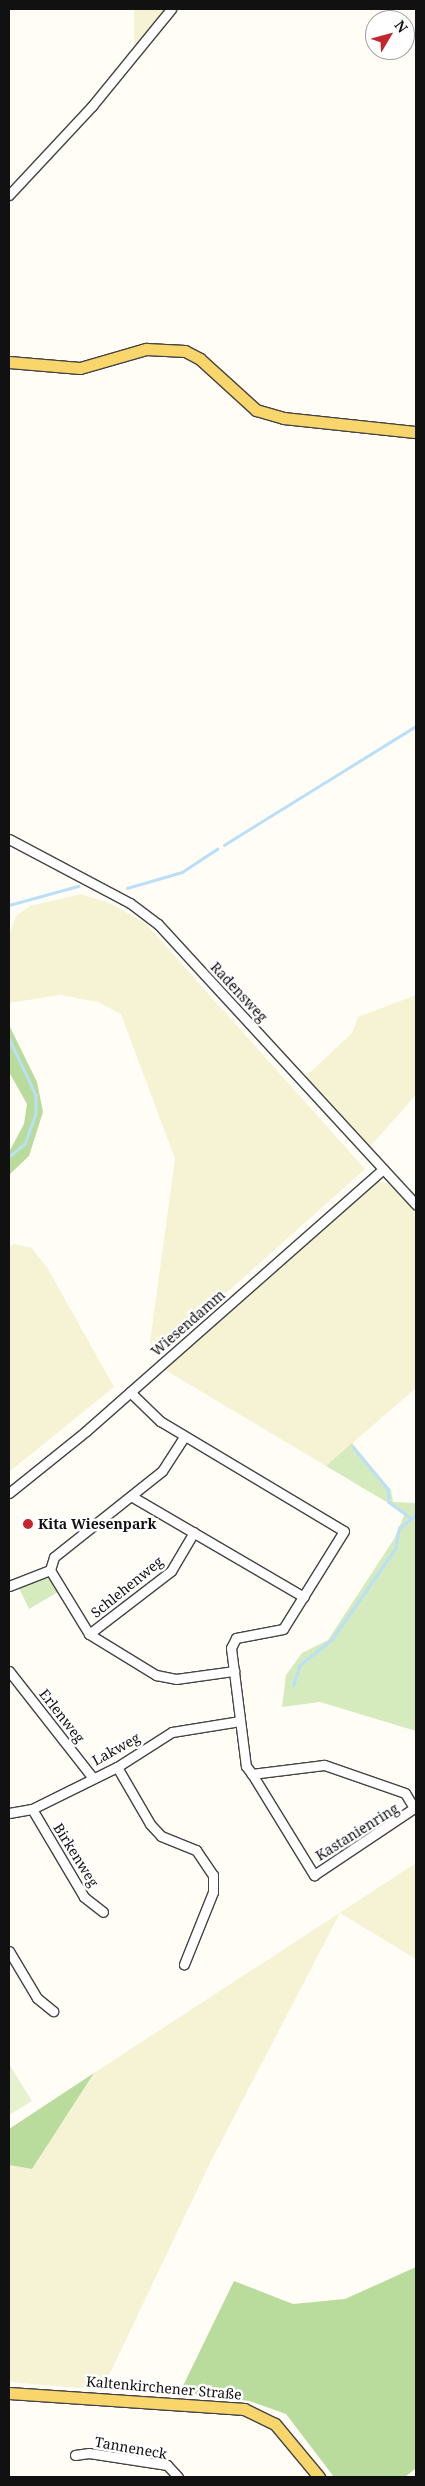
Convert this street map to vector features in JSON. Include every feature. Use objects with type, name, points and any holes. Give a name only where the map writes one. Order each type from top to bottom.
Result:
[{"type":"main road","points":[[9,362],[80,368],[167,348],[200,359],[256,410],[284,418],[416,432]]},
{"type":"main road","name":"Kaltenkirchener Straße","points":[[9,2393],[244,2409],[275,2424],[319,2477]]},
{"type":"street","points":[[9,195],[104,93],[171,9]]},
{"type":"street","name":"Radensweg","points":[[9,839],[130,904],[158,924],[416,1205]]},
{"type":"street","name":"Wiesendamm","points":[[9,1493],[130,1392],[383,1169]]},
{"type":"street","points":[[130,1392],[184,1437],[344,1532],[304,1597],[132,1496]]},
{"type":"street","points":[[184,1437],[167,1465],[132,1496],[54,1557],[50,1570],[90,1634],[156,1675],[176,1679],[234,1671]]},
{"type":"street","name":"Schlehenweg","points":[[90,1634],[171,1571],[194,1532]]},
{"type":"street","points":[[9,1586],[50,1570]]},
{"type":"street","name":"Kastanienring","points":[[252,1774],[324,1765],[405,1793],[414,1803],[414,1812],[314,1875],[252,1774],[240,1721],[232,1642],[283,1629],[304,1597]]},
{"type":"street","name":"Erlenweg","points":[[9,1671],[93,1778]]},
{"type":"street","name":"Lakweg","points":[[9,1813],[32,1809],[118,1767],[172,1732],[240,1721]]},
{"type":"street","points":[[118,1767],[150,1824],[161,1836],[196,1850],[213,1875],[214,1892],[184,1964]]},
{"type":"street","name":"Birkenweg","points":[[32,1809],[84,1897],[103,1912]]},
{"type":"street","points":[[9,1951],[37,1998],[53,2011]]},
{"type":"street","name":"Tanneneck","points":[[75,2456],[89,2453],[167,2465],[178,2477]]},
{"type":"shaded area","points":[[134,9],[166,9],[134,49]]},
{"type":"shaded area","points":[[81,894],[112,904],[146,924],[365,1169],[158,1354],[150,1342],[175,1159],[121,1014],[98,1002],[60,995],[9,1003],[9,935],[16,916],[30,906]]},
{"type":"shaded area","points":[[416,995],[416,1095],[368,1149],[304,1078],[352,1033],[358,1017]]},
{"type":"shaded area","points":[[378,1181],[390,1184],[416,1211],[416,1388],[326,1466],[162,1368]]},
{"type":"shaded area","points":[[14,1244],[32,1248],[48,1269],[114,1387],[9,1472],[9,1247]]},
{"type":"shaded area","points":[[416,1863],[416,1959],[340,1913],[211,2161],[102,2390],[9,2382],[9,2165],[32,2169],[94,2073]]},
{"type":"green space","points":[[9,1025],[37,1082],[43,1112],[29,1156],[10,1174],[9,1152],[24,1124],[27,1104],[9,1072]]},
{"type":"green space","points":[[352,1443],[391,1490],[393,1502],[416,1503],[416,1731],[320,1702],[282,1707],[286,1675],[302,1653],[328,1640],[394,1539],[405,1513],[326,1466]]},
{"type":"green space","points":[[48,1574],[58,1592],[29,1609],[18,1586]]},
{"type":"green space","points":[[9,2064],[32,2101],[9,2115]]},
{"type":"green space","points":[[94,2073],[32,2169],[9,2165],[9,2129]]},
{"type":"green space","points":[[416,2267],[416,2468],[405,2477],[334,2477],[286,2414],[250,2401],[180,2392],[234,2281],[293,2304],[345,2299]]},
{"type":"waterway","points":[[224,845],[416,726]]},
{"type":"waterway","points":[[127,888],[182,872],[217,849]]},
{"type":"waterway","points":[[9,905],[78,886]]},
{"type":"waterway","points":[[9,1038],[36,1095],[36,1114],[25,1144],[9,1157]]},
{"type":"waterway","points":[[353,1447],[388,1489],[389,1502],[410,1517]]},
{"type":"waterway","points":[[293,1686],[300,1665],[332,1639],[395,1549],[399,1528],[416,1515]]},
{"type":"place","name":"Kita Wiesenpark","points":[[28,1524]]}]
